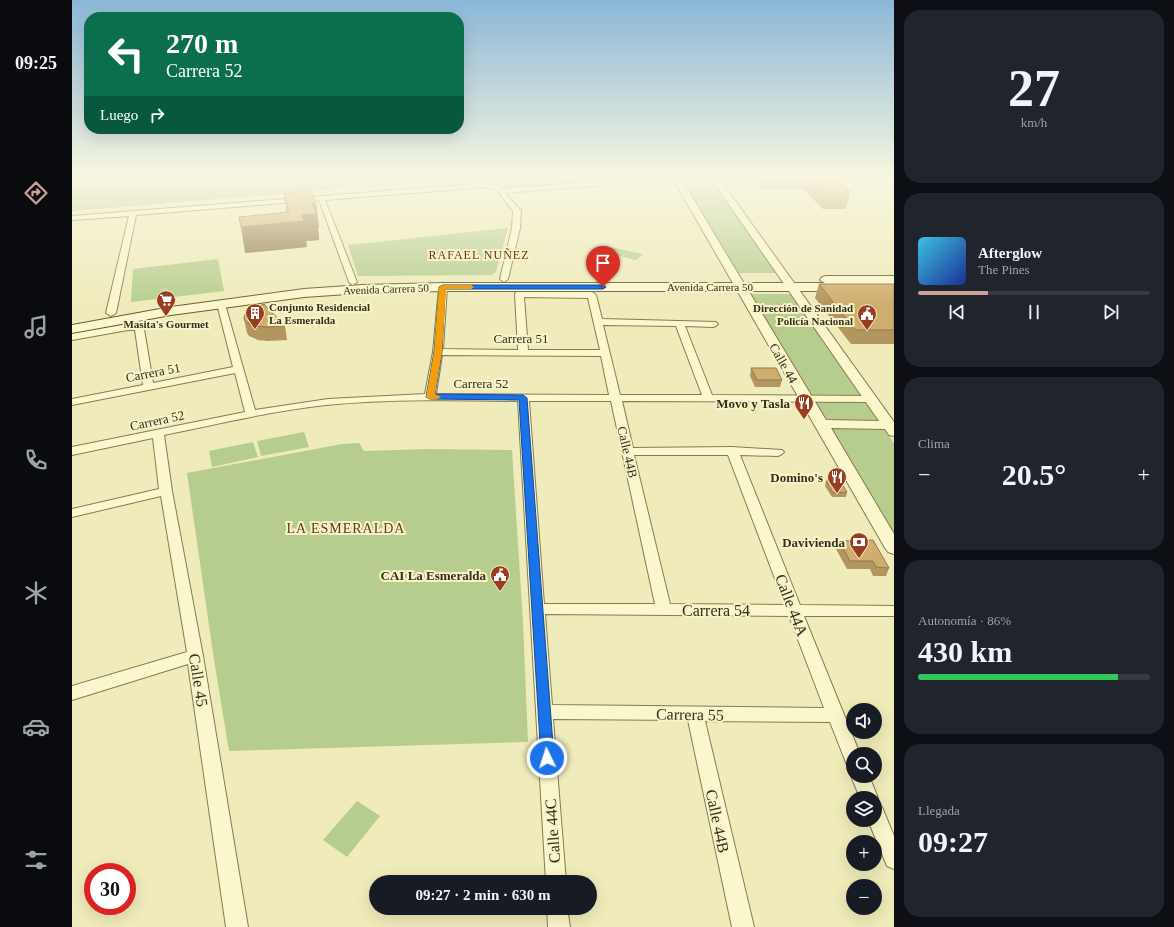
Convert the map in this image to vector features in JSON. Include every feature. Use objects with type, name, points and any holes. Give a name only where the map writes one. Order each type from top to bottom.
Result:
[{"type":"main road","name":"Avenida Carrera 50","points":[[72,320],[227,295],[353,282],[504,279],[738,284]]},
{"type":"main road","name":"Avenida Carrera 50","points":[[72,329],[171,311],[221,304],[304,293],[362,289],[738,284],[894,280]]},
{"type":"main road","name":"Avenida Carrera 50","points":[[789,283],[894,287]]},
{"type":"street","points":[[111,313],[131,220]]},
{"type":"street","points":[[329,220],[353,282]]},
{"type":"street","points":[[504,279],[516,220]]},
{"type":"street","name":"Calle 44","points":[[701,220],[894,548]]},
{"type":"street","points":[[745,220],[891,429]]},
{"type":"street","points":[[430,397],[438,352],[443,287]]},
{"type":"street","name":"Calle 44B","points":[[523,352],[519,294],[592,295],[664,610]]},
{"type":"street","points":[[221,304],[251,414]]},
{"type":"street","points":[[598,322],[713,324]]},
{"type":"street","points":[[678,323],[708,398]]},
{"type":"street","points":[[72,337],[128,327],[136,327],[139,329],[149,387]]},
{"type":"street","name":"Carrera 51","points":[[438,352],[604,352]]},
{"type":"street","name":"Carrera 51","points":[[72,402],[239,369]]},
{"type":"street","name":"Carrera 52","points":[[72,451],[251,414],[328,402],[430,397],[871,399]]},
{"type":"street","name":"Calle 44C","points":[[523,398],[556,875]]},
{"type":"street","points":[[820,424],[891,429]]},
{"type":"street","name":"Calle 45","points":[[158,434],[166,491],[195,656],[237,927]]},
{"type":"street","points":[[628,451],[778,452]]},
{"type":"street","name":"Calle 44A","points":[[732,451],[848,747]]},
{"type":"street","points":[[72,513],[166,491]]},
{"type":"street","name":"Carrera 54","points":[[538,610],[894,611]]},
{"type":"street","points":[[72,693],[195,656]]},
{"type":"street","name":"Carrera 55","points":[[544,712],[695,715],[835,715]]},
{"type":"street","name":"Calle 44B","points":[[695,715],[743,927]]},
{"type":"street","points":[[881,827],[894,859]]},
{"type":"street","points":[[558,915],[559,927]]},
{"type":"green space","points":[[707,220],[741,220],[778,273],[739,273]]},
{"type":"green space","points":[[508,228],[496,272],[491,275],[358,276],[348,245]]},
{"type":"green space","points":[[606,246],[643,254],[636,260],[598,251]]},
{"type":"green space","points":[[218,259],[224,291],[131,302],[133,269]]},
{"type":"green space","points":[[750,294],[790,294],[894,443],[894,533]]},
{"type":"green space","points":[[304,432],[309,447],[261,456],[257,441]]},
{"type":"green space","points":[[253,442],[258,457],[212,467],[209,451]]},
{"type":"green space","points":[[359,443],[364,451],[428,449],[512,450],[523,622],[528,742],[229,751],[214,660],[187,473],[342,444]]},
{"type":"green space","points":[[357,801],[380,816],[347,857],[323,840]]},
{"type":"building","points":[[240,220],[304,221],[241,227]]},
{"type":"building","points":[[819,284],[894,284],[894,330],[855,330]]},
{"type":"building","points":[[264,304],[285,326],[256,326],[246,322],[244,319],[245,314],[249,310]]},
{"type":"building","points":[[751,368],[776,368],[782,380],[757,380]]},
{"type":"building","points":[[826,481],[840,481],[847,492],[833,493]]},
{"type":"building","points":[[873,540],[889,568],[876,567],[873,561],[850,561],[839,541]]},
{"type":"slow traffic","points":[[437,397],[430,397],[438,352],[443,287],[471,287]]},
{"type":"place","name":"Masita's Gourmet","points":[[166,317]]},
{"type":"place","name":"Conjunto Residencial La Esmeralda","points":[[255,330]]},
{"type":"place","name":"Dirección de Sanidad Policía Nacional","points":[[867,331]]},
{"type":"place","name":"Movo y Tasla","points":[[804,420]]},
{"type":"place","name":"Domino's","points":[[837,494]]},
{"type":"place","name":"Davivienda","points":[[859,559]]},
{"type":"place","name":"CAI La Esmeralda","points":[[500,592]]},
{"type":"district","name":"RAFAEL NUÑEZ","points":[[479,255]]},
{"type":"district","name":"LA ESMERALDA","points":[[346,528]]},
{"type":"route","points":[[547,758],[523,398],[430,397],[438,352],[442,291],[443,287],[603,287]]}]
